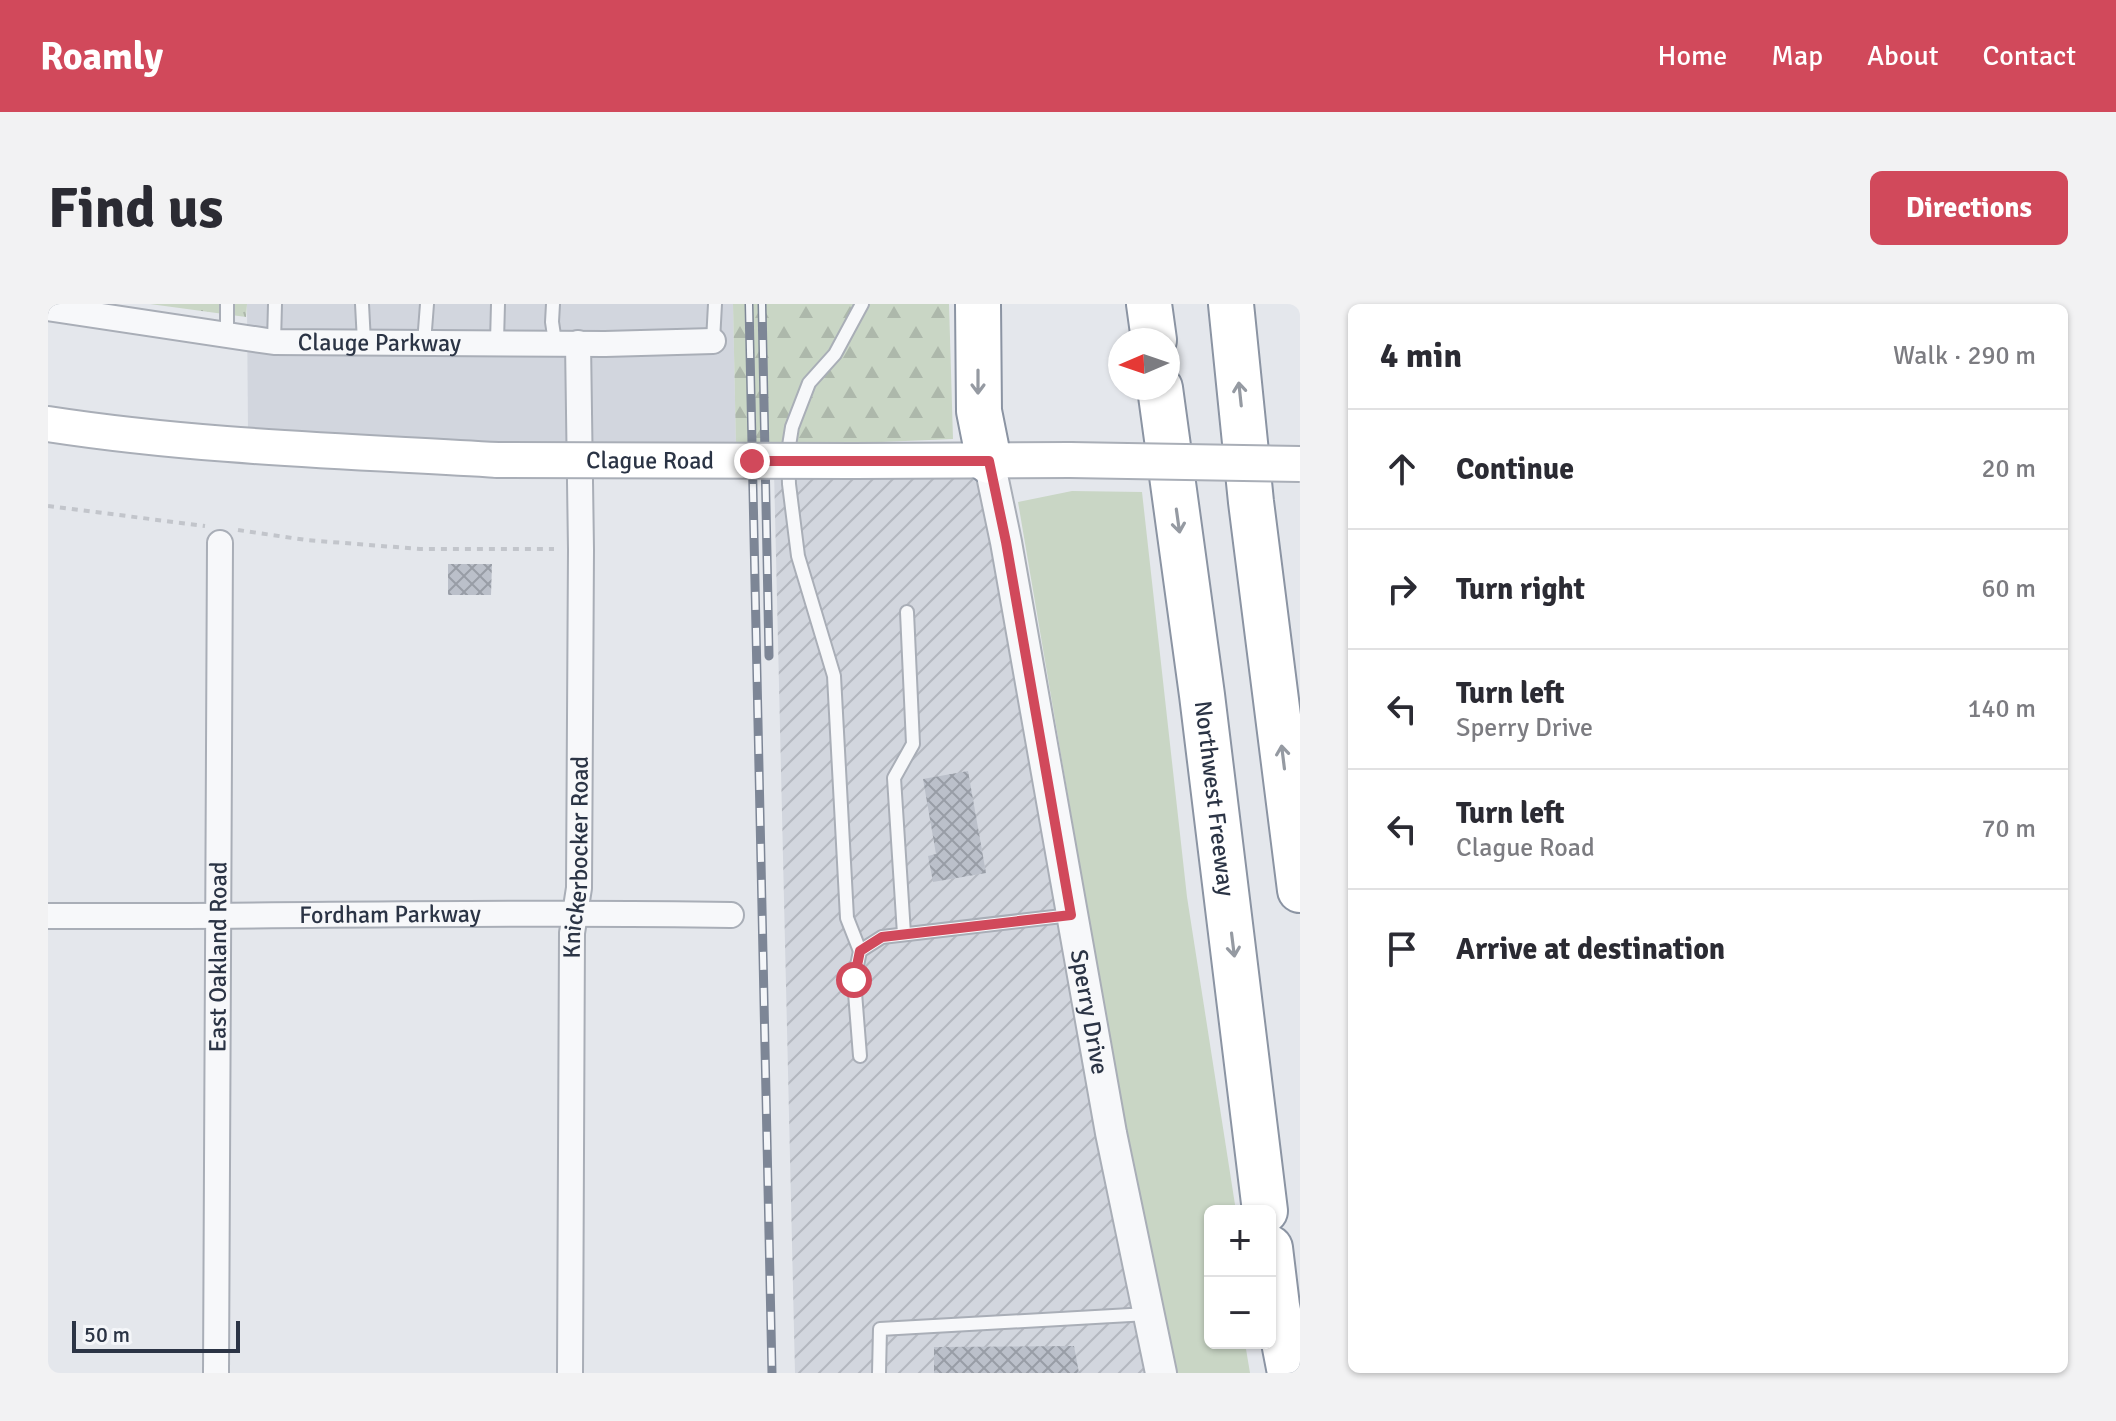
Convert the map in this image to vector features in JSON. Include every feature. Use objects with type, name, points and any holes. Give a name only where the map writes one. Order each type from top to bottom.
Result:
[{"type":"highway","points":[[978,304],[979,411],[989,461]]},
{"type":"highway","points":[[1149,304],[1152,328]]},
{"type":"highway","points":[[1231,304],[1254,527],[1300,890]]},
{"type":"highway","name":"Northwest Freeway","points":[[1162,400],[1206,726],[1264,1205]]},
{"type":"highway","points":[[1254,527],[1290,640],[1300,698]]},
{"type":"highway","points":[[1274,1277],[1290,1373]]},
{"type":"main road","name":"Clague Road","points":[[48,424],[220,444],[498,460],[1070,460],[1300,464]]},
{"type":"street","name":"Clauge Parkway","points":[[48,308],[274,342],[713,341]]},
{"type":"street","name":"Knickerbocker Road","points":[[566,342],[581,550],[579,888],[571,948],[570,1373]]},
{"type":"street","name":"Sperry Drive","points":[[989,461],[1111,1133],[1161,1373]]},
{"type":"street","name":"East Oakland Road","points":[[216,1373],[223,533]]},
{"type":"street","name":"Fordham Parkway","points":[[48,916],[576,912],[731,915]]},
{"type":"lane","points":[[227,304],[227,336]]},
{"type":"lane","points":[[274,342],[275,304]]},
{"type":"lane","points":[[362,304],[364,342]]},
{"type":"lane","points":[[424,343],[427,304]]},
{"type":"lane","points":[[497,341],[498,304]]},
{"type":"lane","points":[[553,304],[552,322],[566,342]]},
{"type":"lane","points":[[713,341],[715,304]]},
{"type":"lane","points":[[860,1056],[854,980],[860,951],[847,918],[834,676],[798,556],[788,452],[792,427],[809,383],[835,354],[862,304]]},
{"type":"lane","points":[[904,934],[894,778],[913,744],[907,612]]},
{"type":"lane","points":[[860,951],[882,937],[1071,915]]},
{"type":"lane","points":[[879,1373],[880,1329],[1149,1314]]},
{"type":"path","points":[[48,506],[223,533],[420,549],[554,549]]},
{"type":"shaded area","points":[[247,304],[733,304],[736,448],[504,446],[248,433]]},
{"type":"shaded area","points":[[984,469],[1175,1373],[795,1373],[774,470]]},
{"type":"green space","points":[[150,304],[247,304],[246,317]]},
{"type":"green space","points":[[733,304],[949,304],[953,439],[736,448]]},
{"type":"green space","points":[[1072,491],[1142,492],[1187,897],[1235,1205],[1204,1205],[1204,1349],[1246,1349],[1250,1373],[1175,1373],[1127,1143],[1018,502]]},
{"type":"building","points":[[448,564],[492,564],[491,595],[448,595]]},
{"type":"building","points":[[968,771],[986,873],[933,882],[928,856],[936,854],[923,779]]},
{"type":"building","points":[[1074,1346],[1079,1373],[934,1373],[934,1347]]},
{"type":"railway","points":[[749,304],[772,1373]]},
{"type":"railway","points":[[762,304],[769,656]]},
{"type":"route","points":[[752,461],[989,461],[1006,542],[1071,915],[882,937],[860,951],[854,980]]}]
